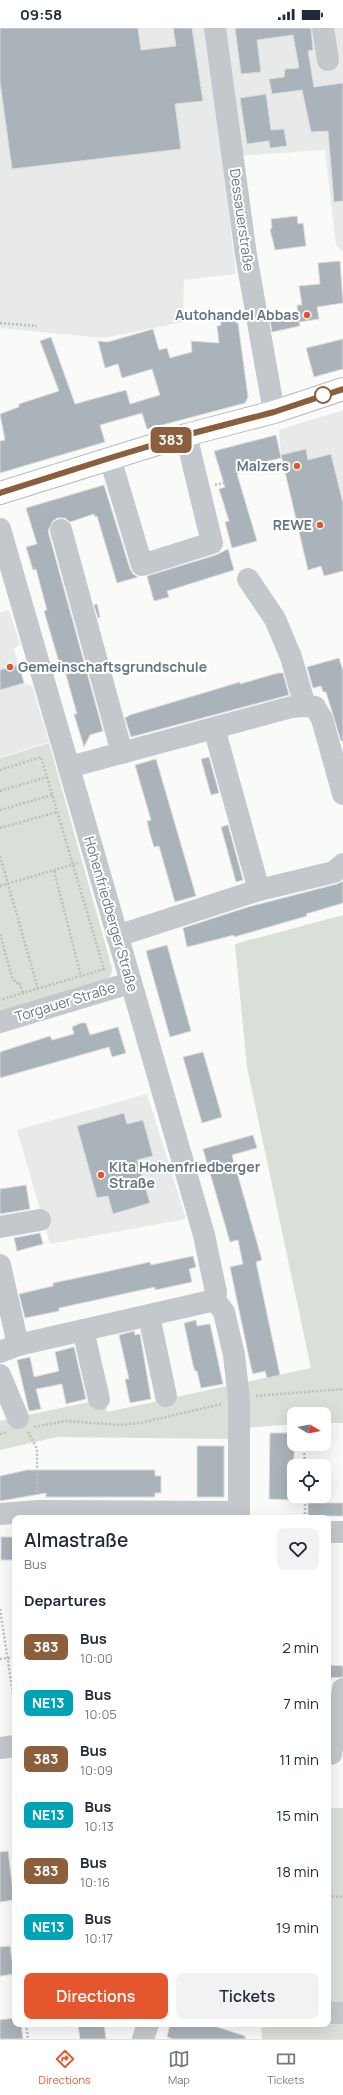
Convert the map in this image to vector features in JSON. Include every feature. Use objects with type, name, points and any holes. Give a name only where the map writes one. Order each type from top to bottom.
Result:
[{"type":"main road","points":[[0,493],[186,435],[274,412],[343,389]]},
{"type":"street","name":"Dessauerstraße","points":[[215,28],[246,255],[274,412]]},
{"type":"street","points":[[323,28],[328,60]]},
{"type":"street","points":[[110,458],[142,565],[149,563],[212,543],[186,435]]},
{"type":"street","name":"Hohenfriedberger Straße","points":[[0,529],[204,1235],[216,1292],[215,1300],[224,1312],[234,1355],[239,1400],[238,1515]]},
{"type":"street","points":[[61,530],[122,753]]},
{"type":"street","points":[[248,579],[275,619],[291,657],[305,706]]},
{"type":"street","points":[[69,767],[292,707],[305,706],[315,707],[322,719],[343,794]]},
{"type":"street","points":[[214,728],[259,890]]},
{"type":"street","points":[[118,936],[259,890],[334,872],[343,864]]},
{"type":"street","name":"Torgauer Straße","points":[[0,1022],[130,983]]},
{"type":"street","points":[[0,1227],[40,1220]]},
{"type":"street","points":[[0,1264],[9,1348],[215,1300]]},
{"type":"street","points":[[149,1316],[166,1396]]},
{"type":"street","points":[[83,1330],[99,1399]]},
{"type":"street","points":[[0,1375],[18,1418]]},
{"type":"street","points":[[0,1514],[238,1515]]},
{"type":"street","points":[[331,1532],[343,1532]]},
{"type":"street","points":[[331,1691],[343,1689],[331,1754]]},
{"type":"street","points":[[0,1748],[12,1746]]},
{"type":"street","points":[[331,2013],[343,2013]]},
{"type":"street","points":[[143,2039],[147,2027]]},
{"type":"path","points":[[0,323],[37,326]]},
{"type":"path","points":[[0,770],[42,757],[104,969],[0,1000]]},
{"type":"path","points":[[0,791],[47,777]]},
{"type":"path","points":[[0,810],[52,795]]},
{"type":"path","points":[[0,828],[57,812]]},
{"type":"path","points":[[0,856],[38,989]]},
{"type":"path","points":[[0,886],[68,866]]},
{"type":"path","points":[[54,870],[80,976]]},
{"type":"path","points":[[0,934],[12,977],[16,983],[20,982],[23,994]]},
{"type":"path","points":[[36,1444],[38,1515]]},
{"type":"path","points":[[305,1503],[306,1515]]},
{"type":"path","points":[[0,1609],[12,1689]]},
{"type":"path","points":[[0,1659],[12,1657]]},
{"type":"path","points":[[331,1896],[343,1897]]},
{"type":"path","points":[[26,2027],[28,2039]]},
{"type":"shaded area","points":[[0,28],[343,28],[343,252],[336,245],[325,150],[222,157],[236,274],[184,280],[183,322],[104,338],[0,328]]},
{"type":"shaded area","name":"REWE","points":[[343,410],[343,571],[324,576],[321,566],[308,570],[281,455],[279,430]]},
{"type":"shaded area","name":"Gemeinschaftsgrundschule","points":[[9,610],[20,644],[14,649],[24,684],[32,686],[49,742],[0,757],[0,612]]},
{"type":"shaded area","points":[[49,743],[112,968],[111,975],[105,981],[0,1011],[0,758]]},
{"type":"shaded area","points":[[343,915],[343,1423],[331,1423],[331,1407],[287,1407],[287,1425],[245,1428],[234,1439],[57,1437],[0,1450],[0,1421],[103,1399],[107,1412],[311,1368],[247,1067],[235,944]]},
{"type":"shaded area","name":"Kita Hohenfriedberger Straße","points":[[147,1094],[186,1219],[50,1244],[17,1130]]},
{"type":"shaded area","points":[[331,1808],[343,1808],[343,2039],[262,2039],[261,2027],[331,2027]]},
{"type":"building","points":[[0,28],[138,28],[141,50],[176,46],[173,28],[192,28],[203,101],[175,104],[181,149],[12,169],[0,82]]},
{"type":"building","points":[[235,28],[311,28],[313,50],[308,51],[314,87],[343,83],[343,201],[334,202],[328,131],[311,132],[302,90],[272,94],[269,79],[284,77],[285,69],[299,68],[293,35],[257,40],[261,72],[241,74]]},
{"type":"building","points":[[266,94],[271,130],[284,129],[287,146],[270,148],[269,141],[247,144],[240,98]]},
{"type":"building","points":[[297,216],[298,224],[303,223],[306,246],[275,250],[270,229],[272,228],[271,219]]},
{"type":"building","points":[[340,261],[343,303],[317,307],[319,319],[299,322],[300,326],[272,332],[270,320],[298,313],[297,305],[302,305],[299,286],[320,284],[318,263]]},
{"type":"building","points":[[234,312],[236,323],[238,323],[248,397],[245,403],[147,429],[142,413],[100,425],[105,442],[0,473],[0,441],[5,440],[0,414],[19,407],[19,404],[59,391],[40,341],[51,337],[75,404],[126,390],[130,404],[160,395],[152,369],[122,378],[118,364],[105,368],[98,341],[108,342],[153,329],[159,350],[167,348],[170,358],[192,352],[191,341],[219,343],[217,326],[221,325],[220,314]]},
{"type":"building","points":[[343,339],[343,369],[314,377],[306,348]]},
{"type":"building","points":[[276,435],[281,458],[238,468],[239,473],[237,474],[257,541],[232,548],[225,522],[229,521],[219,489],[225,487],[214,451]]},
{"type":"building","name":"REWE","points":[[306,449],[308,460],[331,454],[343,503],[343,571],[324,576],[321,566],[308,570],[281,455]]},
{"type":"building","points":[[104,485],[130,569],[133,574],[138,577],[117,583],[97,516],[95,517],[94,514],[70,522],[65,518],[57,518],[52,522],[48,531],[103,731],[90,735],[84,747],[74,714],[77,714],[65,671],[62,672],[44,611],[47,610],[36,569],[33,570],[26,547],[37,544],[26,508]]},
{"type":"building","points":[[228,549],[234,570],[167,591],[169,597],[154,601],[147,576],[216,555]]},
{"type":"building","points":[[97,604],[100,617],[98,618],[94,605]]},
{"type":"building","points":[[339,658],[343,671],[343,741],[341,741],[326,692],[323,692],[321,686],[313,688],[307,667]]},
{"type":"building","points":[[19,665],[24,683],[0,690],[0,670]]},
{"type":"building","points":[[278,673],[283,673],[289,695],[131,737],[125,718],[130,715],[240,682],[240,684]]},
{"type":"building","points":[[209,757],[219,793],[211,795],[201,759]]},
{"type":"building","points":[[156,759],[196,896],[175,902],[159,846],[154,847],[150,834],[147,821],[151,820],[135,765]]},
{"type":"building","points":[[228,825],[243,880],[236,882],[221,827]]},
{"type":"building","points":[[343,881],[343,903],[306,914],[307,916],[234,937],[234,935],[187,947],[183,928],[248,907],[337,884]]},
{"type":"building","points":[[167,945],[191,1031],[170,1037],[146,951]]},
{"type":"building","points":[[81,1023],[86,1023],[90,1035],[118,1027],[126,1053],[112,1057],[109,1047],[0,1078],[0,1052],[50,1036],[52,1040],[74,1034],[72,1027]]},
{"type":"building","points":[[203,1052],[222,1117],[202,1123],[183,1057]]},
{"type":"building","points":[[124,1113],[127,1124],[143,1120],[153,1156],[137,1160],[150,1203],[113,1214],[108,1196],[97,1198],[77,1126]]},
{"type":"building","points":[[253,1135],[257,1148],[232,1155],[262,1260],[256,1262],[280,1375],[267,1378],[265,1371],[253,1374],[251,1367],[230,1267],[243,1264],[238,1240],[230,1242],[203,1149]]},
{"type":"building","points":[[26,1185],[30,1209],[0,1214],[0,1189]]},
{"type":"building","points":[[40,1233],[43,1244],[17,1251],[14,1238]]},
{"type":"building","points":[[193,1256],[196,1267],[189,1269],[192,1282],[155,1290],[155,1287],[59,1308],[59,1311],[25,1318],[19,1294],[53,1286],[53,1283],[150,1262],[151,1265]]},
{"type":"building","points":[[196,1320],[197,1326],[210,1324],[223,1384],[201,1388],[197,1371],[195,1371],[193,1365],[184,1323]]},
{"type":"building","points":[[134,1331],[135,1335],[140,1334],[151,1399],[130,1403],[125,1379],[129,1379],[119,1335]]},
{"type":"building","points":[[74,1347],[86,1399],[66,1404],[62,1384],[36,1389],[41,1409],[29,1411],[17,1360],[30,1357],[34,1377],[59,1371],[55,1352]]},
{"type":"building","points":[[270,1433],[287,1433],[287,1451],[294,1451],[294,1459],[287,1459],[287,1500],[269,1499]]},
{"type":"building","points":[[197,1446],[224,1446],[224,1497],[197,1497]]},
{"type":"building","points":[[27,1470],[155,1470],[155,1476],[161,1476],[161,1493],[155,1493],[155,1497],[46,1497],[46,1493],[0,1501],[0,1476]]},
{"type":"building","points":[[308,1503],[343,1503],[343,1516],[308,1515]]},
{"type":"building","points":[[1,1537],[12,1537],[12,1560],[1,1560]]},
{"type":"building","points":[[331,1665],[343,1666],[343,1677],[331,1678]]},
{"type":"building","points":[[8,1851],[12,1884],[12,1900],[0,1902],[0,1852]]},
{"type":"building","points":[[10,1946],[12,1974],[0,1976],[0,1947]]},
{"type":"building","points":[[12,2018],[12,2027],[21,2027],[23,2039],[0,2039],[0,2020]]},
{"type":"building","points":[[78,2027],[104,2027],[106,2039],[80,2039]]},
{"type":"building","points":[[169,2027],[217,2027],[245,2036],[245,2039],[173,2039],[167,2037]]},
{"type":"bus line","name":"383","points":[[0,493],[186,435],[274,412],[343,389]]},
{"type":"place","name":"Autohandel Abbas","points":[[307,315]]},
{"type":"place","name":"Malzers","points":[[297,466]]},
{"type":"place","name":"REWE","points":[[320,525]]},
{"type":"place","name":"Gemeinschaftsgrundschule","points":[[10,667]]},
{"type":"place","name":"Kita Hohenfriedberger Straße","points":[[101,1175]]}]
